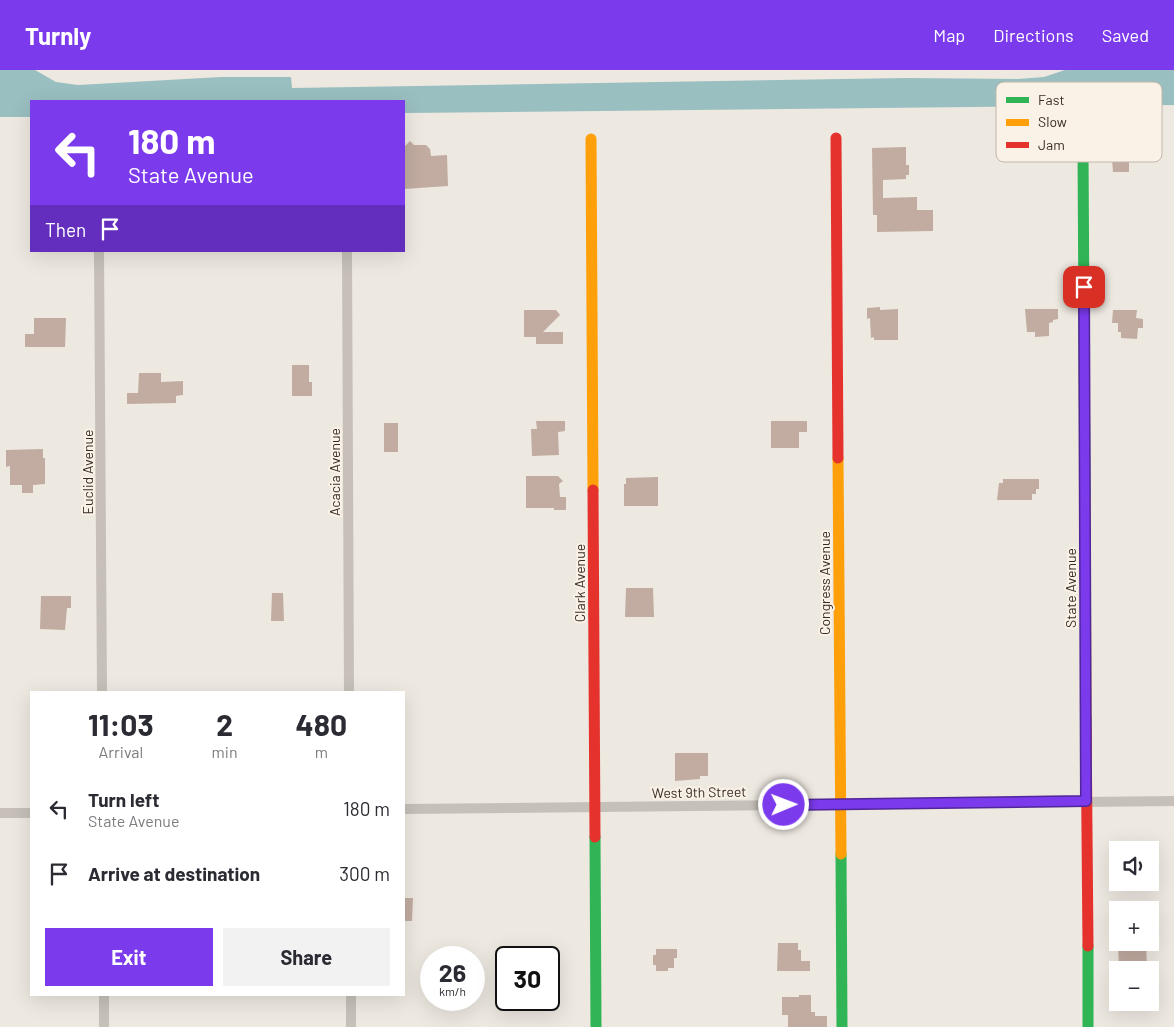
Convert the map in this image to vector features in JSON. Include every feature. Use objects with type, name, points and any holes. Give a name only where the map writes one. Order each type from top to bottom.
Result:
[{"type":"street","name":"Congress Avenue","points":[[836,138],[842,1027]]},
{"type":"street","name":"Clark Avenue","points":[[591,139],[596,1027]]},
{"type":"street","name":"State Avenue","points":[[1083,162],[1088,1027]]},
{"type":"street","name":"Euclid Avenue","points":[[99,252],[102,691]]},
{"type":"street","name":"Acacia Avenue","points":[[347,252],[349,691]]},
{"type":"street","name":"West 9th Street","points":[[405,809],[1174,800]]},
{"type":"street","points":[[0,813],[30,813]]},
{"type":"street","points":[[104,996],[104,1027]]},
{"type":"street","points":[[351,996],[351,1027]]},
{"type":"water","points":[[0,70],[35,70],[56,82],[78,85],[221,77],[291,77],[292,88],[907,78],[1018,79],[1044,77],[1065,70],[1174,70],[1174,105],[1162,105],[1162,82],[996,82],[996,107],[405,113],[405,100],[30,100],[30,117],[0,117]]},
{"type":"building","points":[[410,141],[414,145],[426,145],[430,149],[431,156],[447,155],[448,186],[405,189],[405,146]]},
{"type":"building","points":[[906,147],[906,165],[909,165],[909,175],[906,175],[906,179],[883,180],[883,198],[917,197],[917,210],[933,210],[933,231],[877,232],[877,215],[873,215],[872,148]]},
{"type":"building","points":[[1112,162],[1129,162],[1129,172],[1113,172]]},
{"type":"building","points":[[880,307],[880,310],[898,309],[898,340],[874,340],[874,337],[871,338],[870,318],[867,319],[867,308]]},
{"type":"building","points":[[1025,309],[1058,309],[1058,319],[1049,323],[1049,336],[1035,337],[1035,332],[1027,332]]},
{"type":"building","points":[[524,310],[556,310],[560,315],[543,332],[563,332],[563,344],[536,344],[536,337],[524,337]]},
{"type":"building","points":[[1113,310],[1137,310],[1136,318],[1143,319],[1143,328],[1138,328],[1137,339],[1121,338],[1121,332],[1118,332],[1118,323],[1112,323]]},
{"type":"building","points":[[34,318],[66,318],[65,347],[25,347],[25,334],[34,334]]},
{"type":"building","points":[[292,365],[309,365],[309,382],[312,382],[312,396],[292,396]]},
{"type":"building","points":[[139,373],[161,373],[161,382],[183,381],[183,395],[176,396],[176,403],[127,404],[127,393],[138,393]]},
{"type":"building","points":[[536,421],[565,421],[565,431],[558,432],[559,455],[532,456],[531,429],[537,429]]},
{"type":"building","points":[[771,421],[807,421],[807,432],[799,432],[799,448],[771,448]]},
{"type":"building","points":[[384,423],[398,423],[398,452],[384,452]]},
{"type":"building","points":[[43,449],[45,484],[33,485],[33,493],[22,493],[22,485],[10,485],[10,466],[6,467],[6,450]]},
{"type":"building","points":[[526,476],[558,476],[563,481],[559,484],[560,497],[566,497],[566,510],[526,508]]},
{"type":"building","points":[[658,477],[658,506],[624,506],[624,484],[626,484],[626,478]]},
{"type":"building","points":[[1003,479],[1039,479],[1039,489],[1036,489],[1036,494],[1032,494],[1032,500],[997,500],[999,483],[1003,483]]},
{"type":"building","points":[[626,588],[653,588],[654,617],[625,617]]},
{"type":"building","points":[[272,593],[283,593],[284,621],[271,621]]},
{"type":"building","points":[[41,596],[71,596],[71,608],[67,608],[65,630],[40,629]]},
{"type":"building","points":[[675,753],[708,753],[708,776],[700,776],[700,779],[675,781]]},
{"type":"building","points":[[405,898],[413,898],[412,921],[405,921]]},
{"type":"building","points":[[778,943],[798,943],[798,950],[801,950],[801,961],[810,961],[810,971],[777,971]]},
{"type":"building","points":[[656,949],[677,949],[677,958],[674,958],[674,968],[668,968],[668,971],[656,971],[656,965],[653,965],[653,955],[656,955]]},
{"type":"building","points":[[1118,951],[1146,951],[1147,961],[1119,961]]},
{"type":"building","points":[[799,995],[811,995],[811,1012],[815,1012],[815,1016],[827,1016],[827,1027],[788,1027],[788,1015],[782,1015],[782,997],[799,997]]},
{"type":"traffic: fast","points":[[1083,162],[1085,498]]},
{"type":"traffic: fast","points":[[595,837],[596,1027]]},
{"type":"traffic: fast","points":[[841,854],[842,1027]]},
{"type":"traffic: fast","points":[[1088,946],[1088,1027]]},
{"type":"traffic: slow","points":[[591,139],[593,490]]},
{"type":"traffic: slow","points":[[838,458],[841,854]]},
{"type":"traffic: slow","points":[[1085,498],[1086,718]]},
{"type":"traffic: jam","points":[[836,138],[838,458]]},
{"type":"traffic: jam","points":[[593,490],[595,837]]},
{"type":"traffic: jam","points":[[1086,718],[1088,946]]},
{"type":"route","points":[[784,805],[1086,801],[1084,287]]}]
